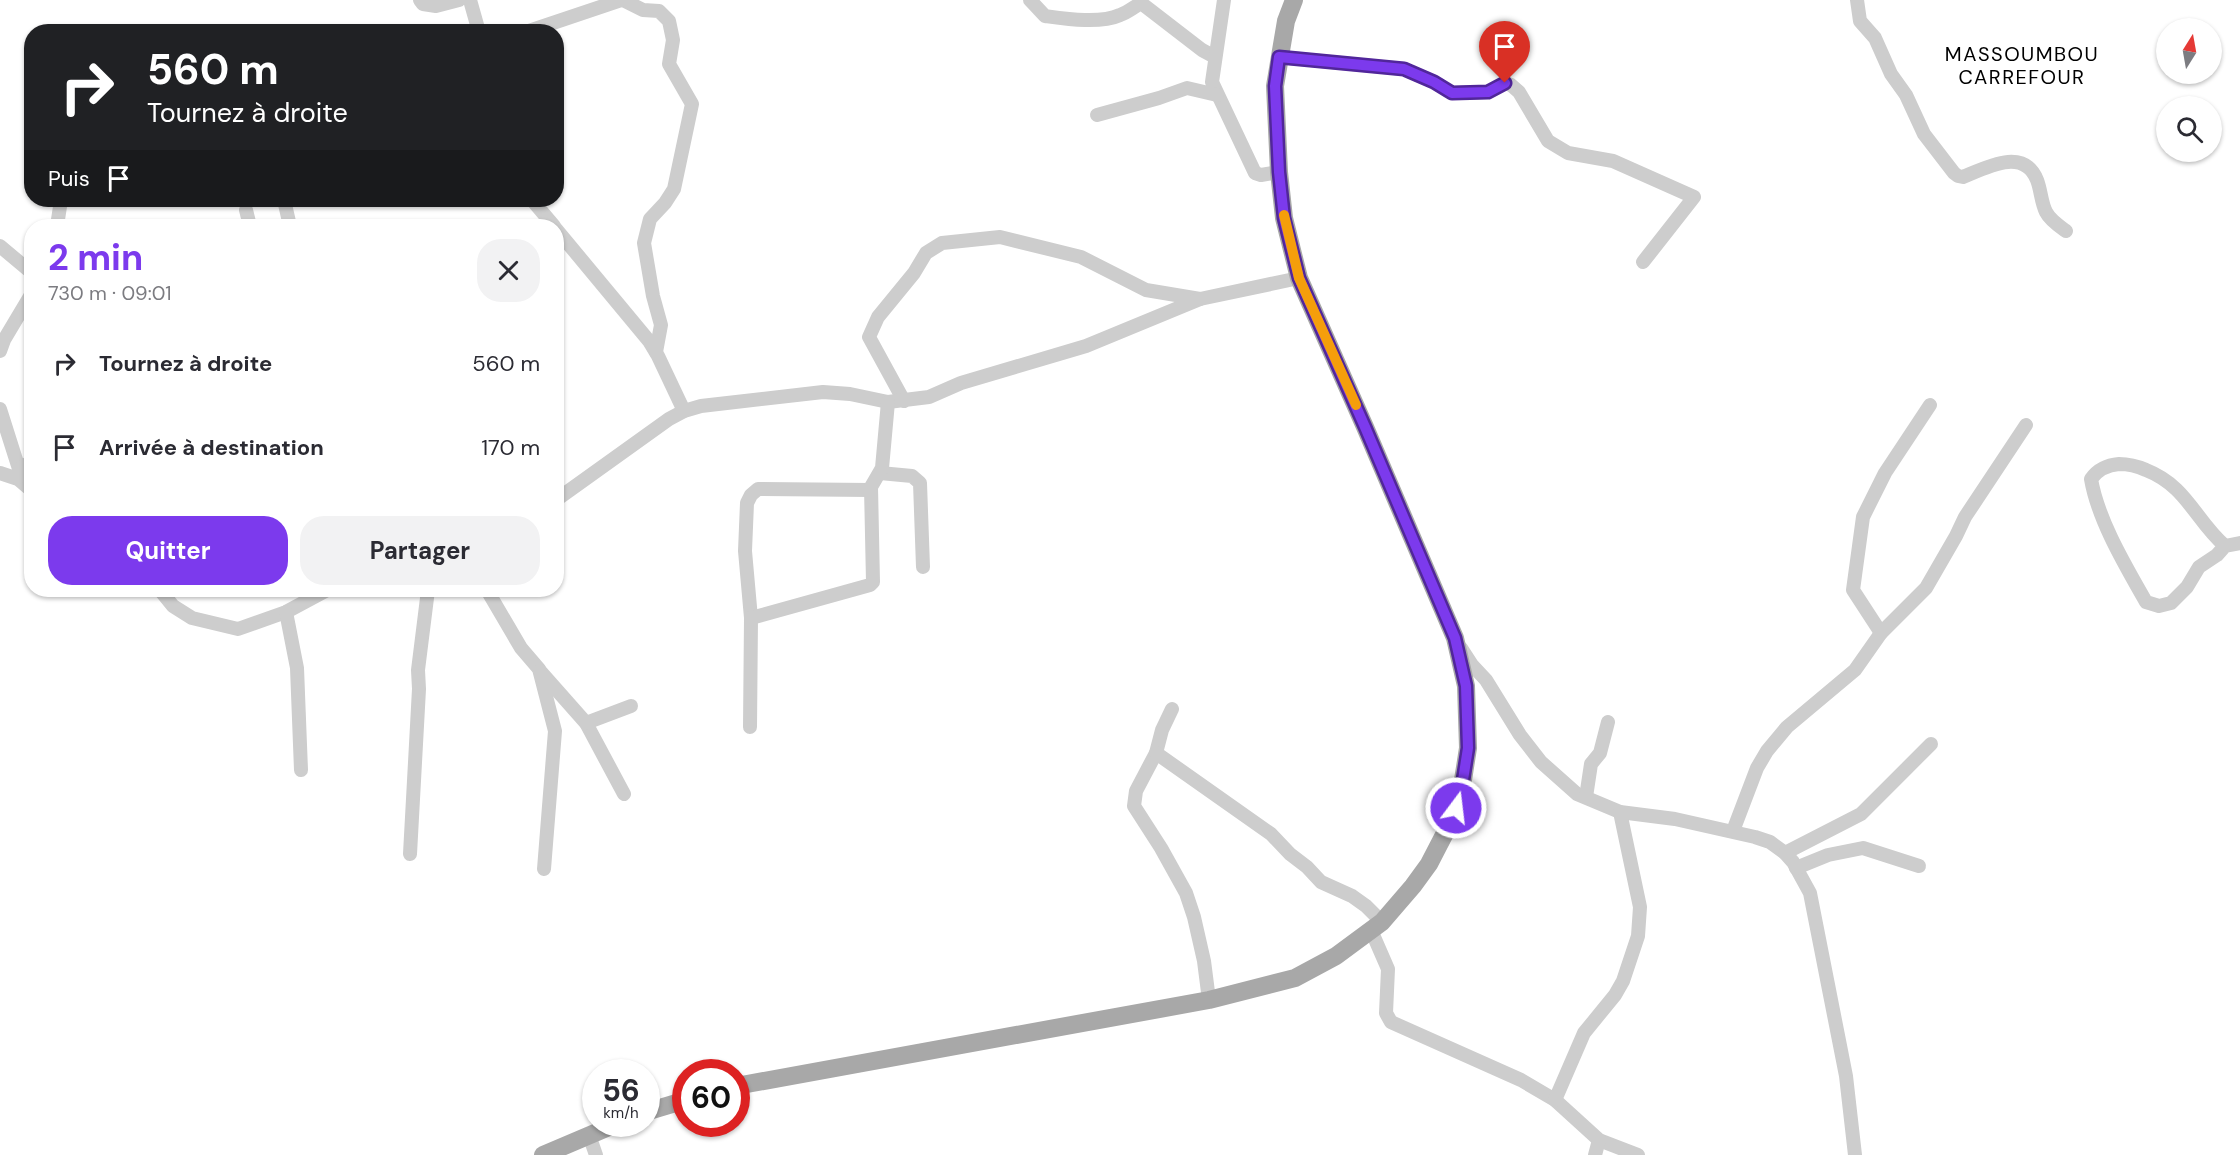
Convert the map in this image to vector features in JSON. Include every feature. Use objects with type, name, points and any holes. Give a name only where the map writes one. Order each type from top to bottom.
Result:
[{"type":"main road","points":[[750,1083],[1209,1000],[1302,975],[1336,956],[1377,926],[1398,905],[1429,864],[1444,835],[1456,808],[1468,748],[1466,686],[1455,638],[1299,278],[1284,218],[1279,172],[1275,86],[1286,21],[1294,0]]},
{"type":"main road","points":[[543,1155],[584,1137]]},
{"type":"street","points":[[420,0],[423,4],[436,6],[459,0]]},
{"type":"street","points":[[470,0],[477,24]]},
{"type":"street","points":[[550,24],[622,0],[643,10],[659,11],[669,21],[673,40],[669,64],[692,104],[674,189],[650,219],[645,243],[653,296],[661,325],[656,352]]},
{"type":"street","points":[[1030,0],[1045,16],[1093,20],[1119,16],[1141,3],[1202,50],[1215,57]]},
{"type":"street","points":[[1224,0],[1212,82],[1255,173],[1261,175],[1279,172]]},
{"type":"street","points":[[1857,0],[1860,21],[1875,38],[1891,74],[1906,95],[1924,134],[1954,173],[1963,177],[1995,164],[2021,162],[2027,164],[2037,179],[2046,212],[2066,231]]},
{"type":"street","points":[[1279,57],[1404,69],[1452,93],[1488,92],[1505,83],[1511,85],[1519,92],[1548,141],[1568,153],[1613,161],[1694,197],[1643,262]]},
{"type":"street","points":[[1097,115],[1187,88],[1217,95]]},
{"type":"street","points":[[538,207],[548,219]]},
{"type":"street","points":[[246,210],[248,219]]},
{"type":"street","points":[[904,401],[869,337],[878,317],[914,273],[926,253],[942,243],[1000,237],[1081,256],[1146,290],[1200,300]]},
{"type":"street","points":[[564,239],[649,341],[684,411]]},
{"type":"street","points":[[0,246],[24,266]]},
{"type":"street","points":[[564,494],[684,411],[701,405],[823,392],[850,394],[888,402],[929,397],[961,383],[1086,346],[1200,300],[1299,278]]},
{"type":"street","points":[[0,351],[4,339],[24,306]]},
{"type":"street","points":[[751,618],[870,585],[875,578],[871,490],[872,484],[880,473],[888,402]]},
{"type":"street","points":[[1881,633],[1853,590],[1863,517],[1885,473],[1930,405]]},
{"type":"street","points":[[0,409],[19,474],[24,481]]},
{"type":"street","points":[[1733,831],[1757,768],[1767,751],[1787,727],[1855,670],[1881,633],[1926,588],[1965,517],[2026,425]]},
{"type":"street","points":[[2225,546],[2216,538],[2179,490],[2159,475],[2136,466],[2116,464],[2097,470],[2091,478],[2094,497],[2123,561],[2146,602],[2159,606],[2171,603],[2187,587],[2199,567],[2217,555],[2225,546],[2240,543]]},
{"type":"street","points":[[0,473],[19,474],[24,469]]},
{"type":"street","points":[[880,473],[912,476],[920,483],[922,567]]},
{"type":"street","points":[[750,727],[751,618],[745,551],[747,503],[751,495],[758,489],[871,490]]},
{"type":"street","points":[[166,597],[173,606],[192,618],[238,629],[286,612],[314,597]]},
{"type":"street","points":[[410,854],[419,689],[418,670],[427,597]]},
{"type":"street","points":[[491,597],[521,648],[586,723],[624,794]]},
{"type":"street","points":[[286,612],[297,668],[301,770]]},
{"type":"street","points":[[1455,638],[1472,665],[1486,680],[1520,735],[1541,762],[1577,794],[1620,812],[1675,819],[1733,831],[1770,843],[1785,853],[1810,892],[1846,1076],[1855,1155]]},
{"type":"street","points":[[538,669],[555,731],[544,868]]},
{"type":"street","points":[[586,723],[631,706]]},
{"type":"street","points":[[1172,709],[1162,730],[1156,753],[1136,791],[1134,806],[1186,893],[1204,961],[1209,1000]]},
{"type":"street","points":[[1586,797],[1592,764],[1600,753],[1608,722]]},
{"type":"street","points":[[1785,853],[1861,814],[1931,744]]},
{"type":"street","points":[[1156,753],[1271,834],[1321,882],[1352,896],[1366,906],[1377,926],[1388,969],[1386,1013],[1391,1022],[1521,1080],[1555,1100],[1599,1140],[1638,1155]]},
{"type":"street","points":[[1555,1100],[1584,1034],[1623,981],[1638,936],[1640,907],[1620,812]]},
{"type":"street","points":[[1796,868],[1828,855],[1863,848],[1919,866]]},
{"type":"street","points":[[590,1137],[596,1155]]},
{"type":"street","points":[[1595,1155],[1599,1140]]},
{"type":"slow traffic","points":[[1284,215],[1299,278],[1356,405]]},
{"type":"district","name":"MASSOUMBOU CARREFOUR","points":[[2022,66]]},
{"type":"route","points":[[1456,808],[1468,748],[1468,715],[1466,686],[1455,638],[1299,278],[1284,218],[1279,172],[1275,86],[1279,57],[1404,69],[1452,93],[1488,92],[1505,83]]}]
